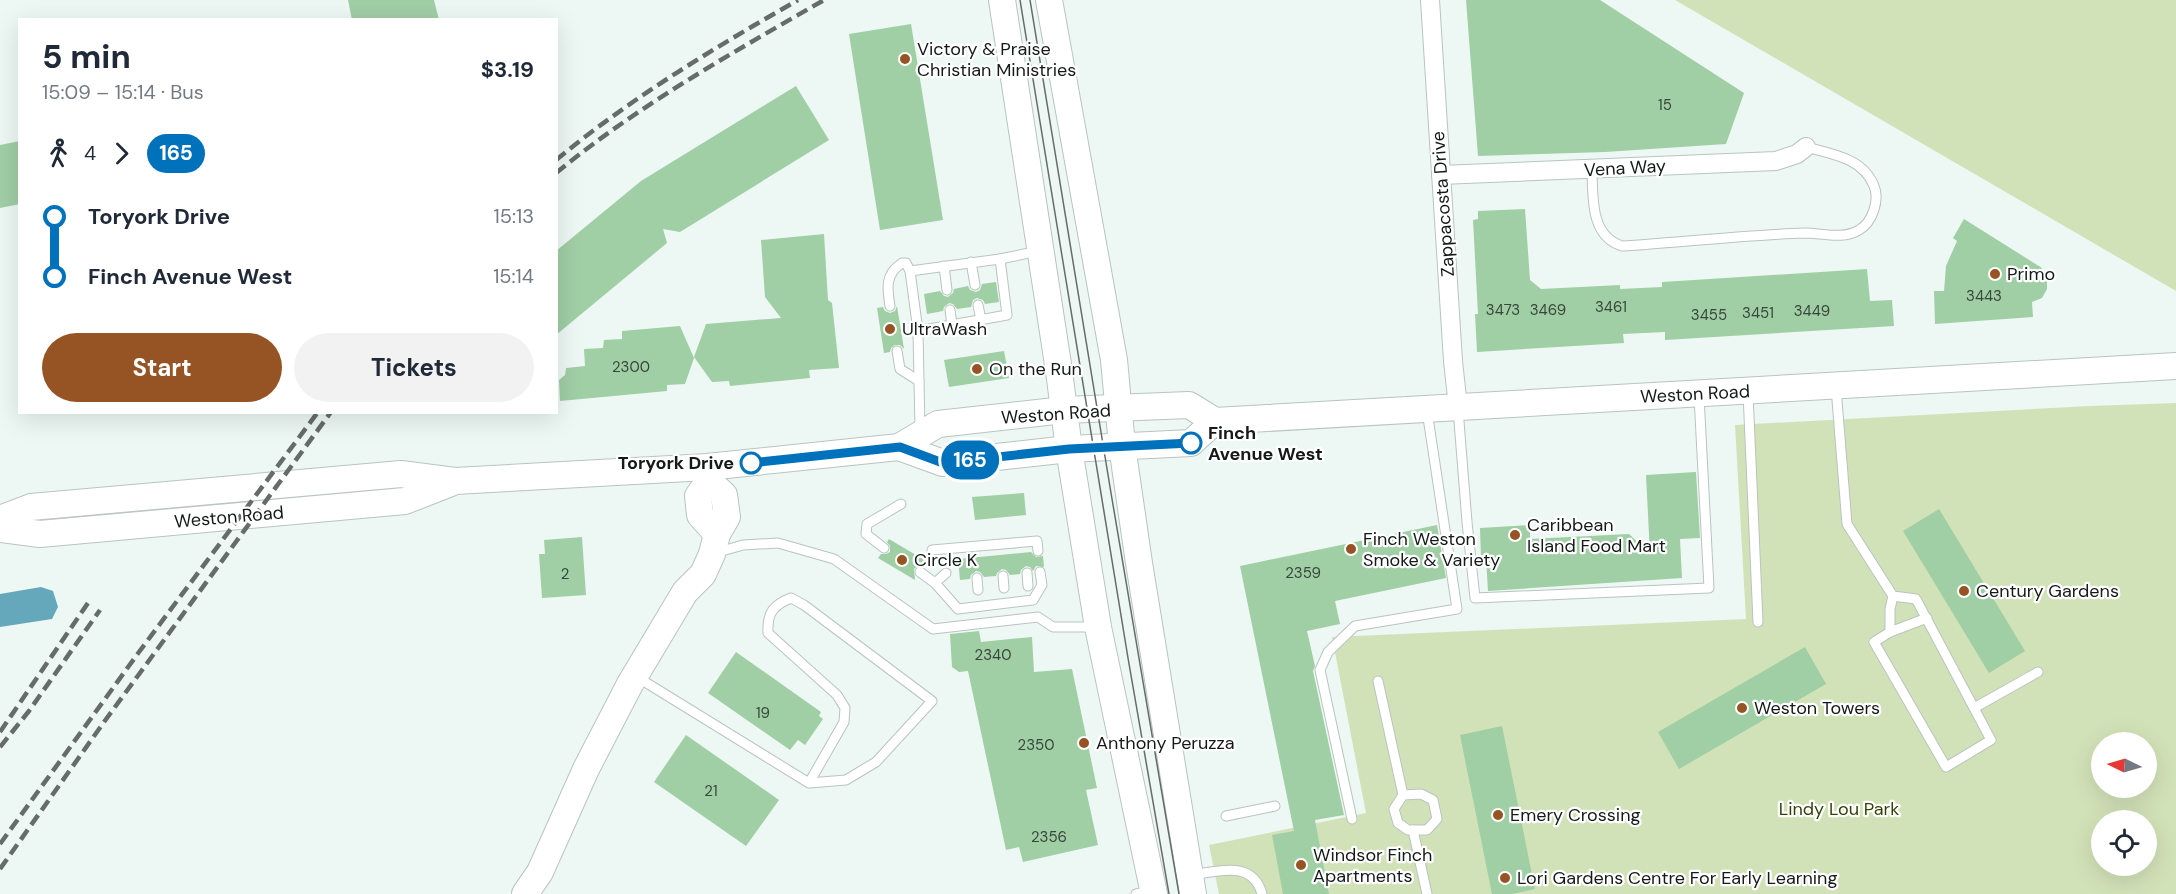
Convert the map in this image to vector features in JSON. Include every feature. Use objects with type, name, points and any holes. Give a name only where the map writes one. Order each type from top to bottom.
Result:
[{"type":"main road","points":[[1002,0],[1098,627],[1148,893]]},
{"type":"main road","points":[[1049,0],[1114,360],[1122,446],[1191,885]]},
{"type":"main road","name":"Weston Road","points":[[0,519],[31,507],[401,474],[454,482],[708,474],[910,441],[938,424],[1064,410],[1189,405],[1215,421],[2176,366]]},
{"type":"main road","name":"Weston Road","points":[[910,441],[943,463],[1069,449],[1191,443],[1215,421]]},
{"type":"main road","points":[[525,894],[540,872],[586,769],[635,676],[686,592],[703,574],[714,544],[700,515],[698,496],[708,474]]},
{"type":"main road","name":"Weston Road","points":[[0,529],[40,534],[405,501],[454,482]]},
{"type":"street","name":"Zappacosta Drive","points":[[1430,0],[1453,361],[1458,407]]},
{"type":"street","name":"Vena Way","points":[[1441,175],[1776,161],[1797,154],[1806,147]]},
{"type":"lane","points":[[1592,170],[1598,225],[1610,240],[1622,246],[1805,233],[1839,235],[1858,231],[1866,224],[1876,202],[1876,191],[1870,178],[1865,171],[1851,161],[1806,147]]},
{"type":"lane","points":[[910,271],[1000,259],[1040,251]]},
{"type":"lane","points":[[918,331],[1007,315],[1000,259]]},
{"type":"lane","points":[[971,262],[975,285]]},
{"type":"lane","points":[[890,306],[888,278],[897,266],[906,263],[910,271],[918,331],[919,381],[910,441]]},
{"type":"lane","points":[[944,266],[947,290]]},
{"type":"lane","points":[[978,305],[981,320]]},
{"type":"lane","points":[[950,310],[952,325]]},
{"type":"lane","points":[[897,351],[900,369],[919,381]]},
{"type":"lane","points":[[1836,386],[1847,524],[1893,596],[1890,609],[1890,632]]},
{"type":"lane","points":[[1748,391],[1758,622]]},
{"type":"lane","points":[[1458,407],[1475,598],[1709,588],[1699,393]]},
{"type":"lane","points":[[1352,819],[1320,670],[1328,652],[1355,626],[1457,609],[1427,409]]},
{"type":"lane","points":[[884,548],[866,534],[867,524],[901,504]]},
{"type":"lane","points":[[932,550],[974,546],[1000,550],[1025,547],[1037,541],[1038,551]]},
{"type":"lane","points":[[714,544],[778,543],[834,559],[933,629],[1038,617],[1053,627],[1098,627]]},
{"type":"lane","points":[[974,546],[975,557]]},
{"type":"lane","points":[[920,572],[935,583],[958,609],[1033,600],[1042,585],[1040,572]]},
{"type":"lane","points":[[935,583],[946,573]]},
{"type":"lane","points":[[1027,573],[1028,586]]},
{"type":"lane","points":[[1004,576],[1004,588]]},
{"type":"lane","points":[[977,578],[978,590]]},
{"type":"lane","points":[[1893,596],[1917,599],[1927,618],[1974,708],[1991,740],[1946,767],[1874,642],[1890,632],[1927,618]]},
{"type":"lane","points":[[635,676],[809,783],[846,780],[876,762],[932,701],[804,605],[791,598],[778,603],[767,619],[768,633],[837,695],[845,708],[844,722],[809,783]]},
{"type":"lane","points":[[1974,708],[2038,672]]},
{"type":"lane","points":[[1378,681],[1402,795],[1394,809],[1398,823],[1408,830],[1427,830],[1437,819],[1433,800],[1420,794],[1402,795]]},
{"type":"lane","points":[[1226,816],[1275,806]]},
{"type":"lane","points":[[1413,830],[1427,894]]},
{"type":"lane","points":[[1191,885],[1220,871],[1242,871],[1254,876],[1262,894]]},
{"type":"green space","points":[[1675,0],[2176,0],[2176,291]]},
{"type":"green space","name":"Lindy Lou Park","points":[[2176,403],[2176,894],[1219,894],[1209,845],[1366,813],[1332,637],[1746,619],[1735,425]]},
{"type":"water","points":[[41,587],[53,591],[58,607],[52,619],[0,627],[0,594]]},
{"type":"building","points":[[348,0],[434,0],[438,18],[352,18]]},
{"type":"building","points":[[1466,0],[1600,0],[1744,93],[1726,144],[1605,152],[1478,156]]},
{"type":"building","points":[[911,24],[943,220],[880,230],[849,34]]},
{"type":"building","points":[[796,86],[829,140],[680,232],[663,229],[667,243],[558,333],[558,249],[641,181]]},
{"type":"building","points":[[18,141],[18,204],[0,208],[0,145]]},
{"type":"building","points":[[1525,209],[1530,280],[1541,289],[1620,285],[1620,289],[1662,287],[1662,282],[1867,269],[1870,301],[1892,300],[1894,326],[1665,340],[1665,332],[1623,334],[1624,343],[1477,352],[1475,314],[1478,314],[1473,220],[1478,219],[1478,211]]},
{"type":"building","name":"Primo","points":[[1964,219],[2042,268],[2047,278],[2047,289],[2042,298],[2032,302],[2033,317],[1935,324],[1934,291],[1944,291],[1946,266],[1957,241],[1953,238]]},
{"type":"building","points":[[824,234],[828,300],[832,303],[839,368],[809,370],[810,378],[730,386],[729,381],[712,382],[694,357],[706,324],[781,318],[765,297],[761,240]]},
{"type":"building","points":[[996,282],[999,302],[985,304],[983,300],[977,298],[973,300],[971,307],[957,309],[949,303],[943,311],[927,314],[924,294],[940,291],[948,297],[954,289],[968,286],[970,290],[976,292],[980,290],[982,284]]},
{"type":"building","name":"UltraWash","points":[[897,306],[904,349],[900,345],[895,345],[890,352],[884,353],[877,308],[883,307],[890,313],[895,311]]},
{"type":"building","points":[[680,326],[694,358],[685,384],[667,385],[667,391],[560,401],[559,380],[565,375],[566,368],[585,366],[584,349],[603,348],[604,340],[622,339],[622,331]]},
{"type":"building","name":"On the Run","points":[[1004,351],[1009,378],[949,387],[944,360]]},
{"type":"building","points":[[1696,472],[1700,538],[1680,539],[1682,578],[1488,591],[1486,558],[1481,559],[1480,528],[1530,525],[1530,539],[1629,534],[1650,554],[1646,475]]},
{"type":"building","name":"Circle K","points":[[1024,493],[1026,515],[975,520],[972,497]]},
{"type":"building","name":"Century Gardens","points":[[1939,509],[2025,651],[1989,673],[1903,531]]},
{"type":"building","points":[[1437,525],[1446,578],[1335,601],[1340,624],[1307,631],[1315,666],[1313,671],[1344,815],[1315,820],[1329,894],[1283,894],[1272,835],[1294,831],[1240,566]]},
{"type":"building","points":[[582,537],[586,595],[542,598],[539,554],[545,554],[544,540]]},
{"type":"building","name":"Circle K","points":[[889,539],[926,561],[923,566],[914,569],[915,580],[878,558],[881,554],[890,552],[887,542]]},
{"type":"building","points":[[1031,552],[1036,557],[1043,556],[1044,567],[1036,566],[1033,571],[1026,566],[1020,574],[1010,575],[1002,569],[996,576],[984,577],[976,571],[970,579],[960,580],[958,559]]},
{"type":"building","points":[[979,631],[981,642],[1032,637],[1034,672],[1072,669],[1097,788],[1086,790],[1098,845],[1023,862],[1019,847],[1006,850],[968,671],[959,672],[952,667],[950,634]]},
{"type":"building","name":"Weston Towers","points":[[1805,647],[1826,684],[1679,769],[1658,732]]},
{"type":"building","points":[[736,652],[821,712],[819,716],[823,719],[805,745],[798,740],[790,750],[708,693]]},
{"type":"building","name":"Emery Crossing","points":[[1502,726],[1535,889],[1512,894],[1492,894],[1460,735]]},
{"type":"building","points":[[686,735],[779,800],[746,846],[654,782]]},
{"type":"tram line","points":[[1020,0],[1169,894]]},
{"type":"tram line","points":[[1030,0],[1179,894]]},
{"type":"railway","points":[[558,158],[643,95],[798,0]]},
{"type":"railway","points":[[558,171],[653,102],[824,0]]},
{"type":"railway","points":[[0,844],[139,652],[317,414]]},
{"type":"railway","points":[[0,869],[104,722],[330,414]]},
{"type":"railway","points":[[0,732],[90,600]]},
{"type":"railway","points":[[0,747],[29,711],[100,610]]},
{"type":"bus line","name":"165","points":[[751,463],[900,447],[943,463],[1069,449],[1191,443]]},
{"type":"place","name":"Victory & Praise Christian Ministries","points":[[905,59]]},
{"type":"place","name":"Primo","points":[[1995,274]]},
{"type":"place","name":"UltraWash","points":[[890,329]]},
{"type":"place","name":"On the Run","points":[[977,369]]},
{"type":"place","name":"Finch Avenue West","points":[[1191,443]]},
{"type":"place","name":"Toryork Drive","points":[[751,463]]},
{"type":"place","name":"Caribbean Island Food Mart","points":[[1515,535]]},
{"type":"place","name":"Finch Weston Smoke & Variety","points":[[1351,549]]},
{"type":"place","name":"Circle K","points":[[902,560]]},
{"type":"place","name":"Century Gardens","points":[[1964,591]]},
{"type":"place","name":"Weston Towers","points":[[1742,708]]},
{"type":"place","name":"Anthony Peruzza","points":[[1084,743]]},
{"type":"place","name":"Emery Crossing","points":[[1498,815]]},
{"type":"place","name":"Windsor Finch Apartments","points":[[1301,865]]},
{"type":"place","name":"Lori Gardens Centre For Early Learning","points":[[1505,878]]}]
